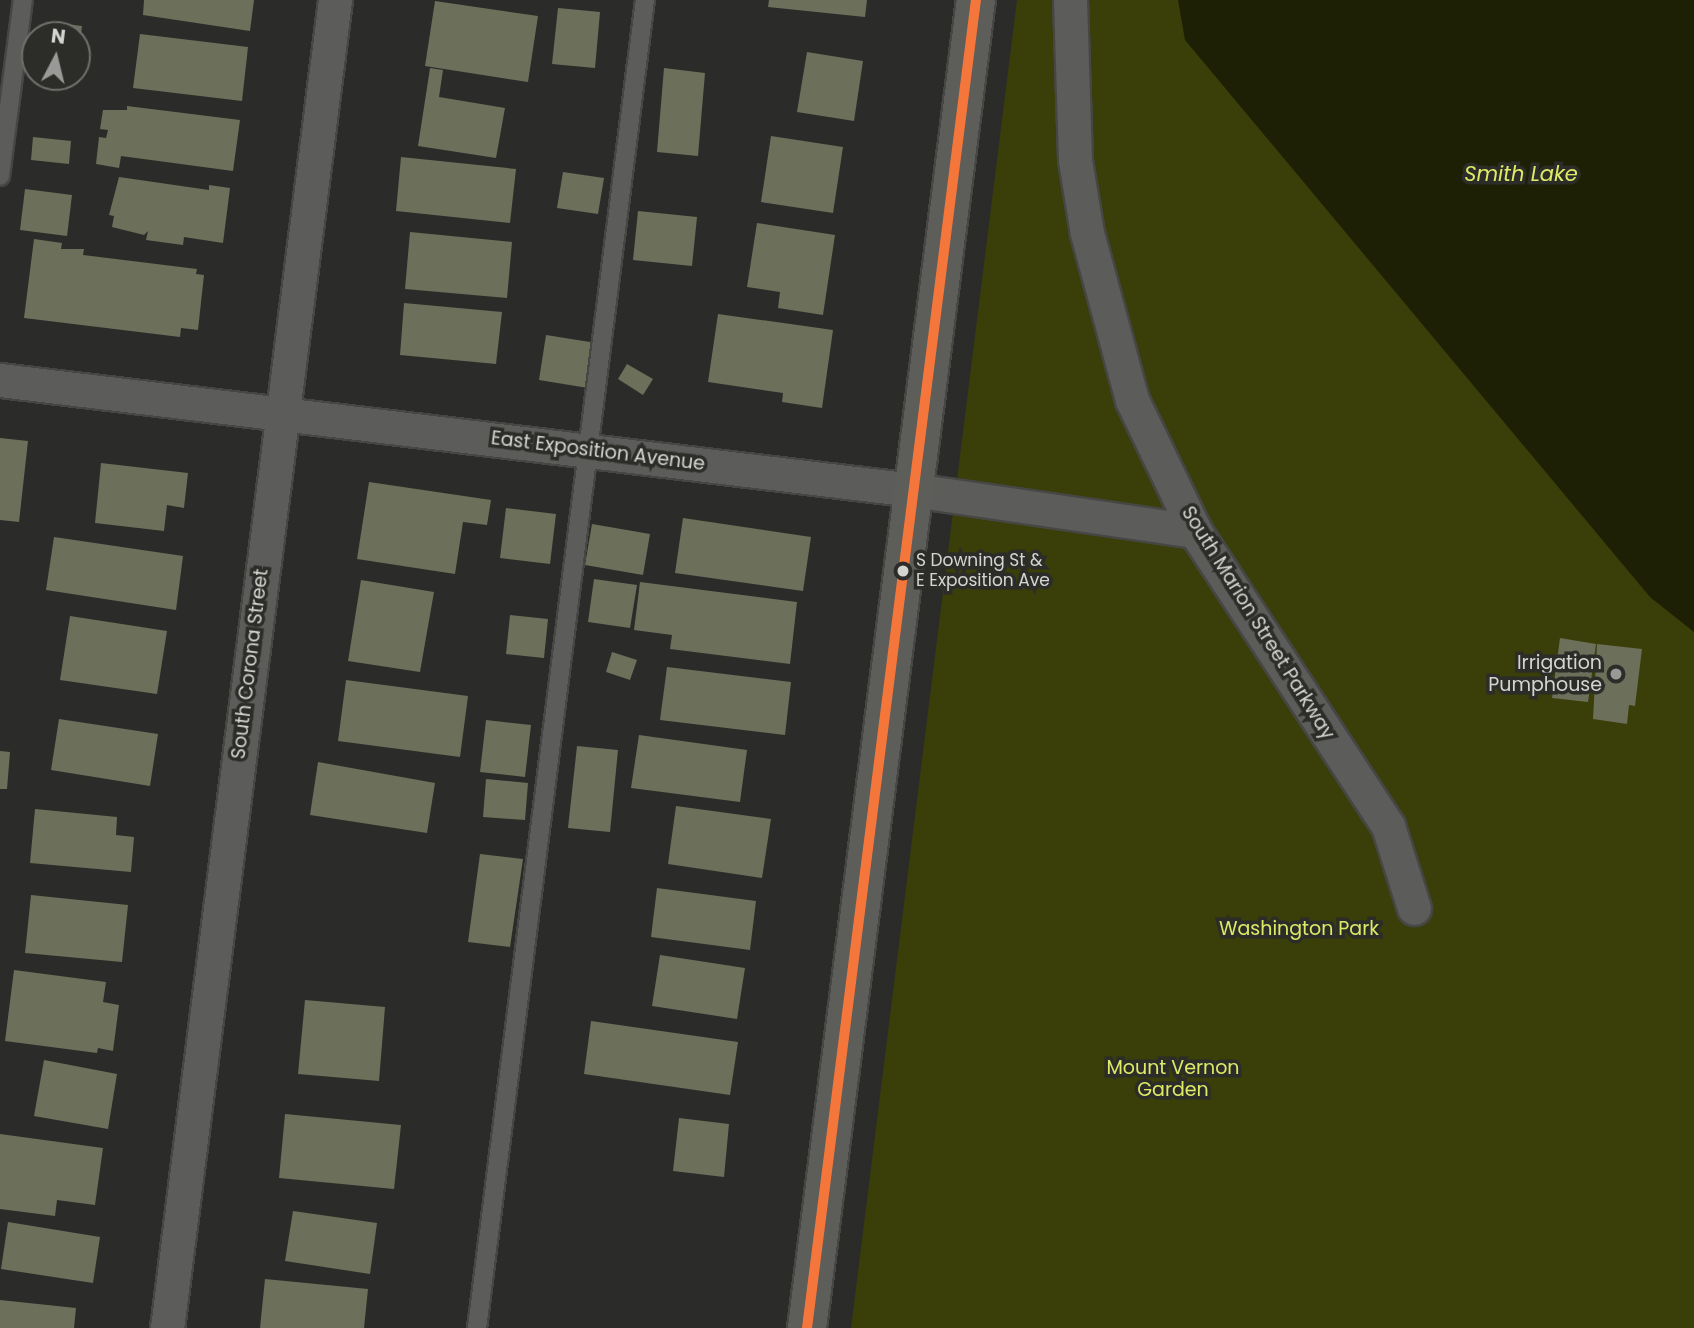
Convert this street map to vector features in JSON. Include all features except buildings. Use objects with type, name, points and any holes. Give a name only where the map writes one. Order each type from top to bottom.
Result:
[{"type":"main road","points":[[807,1328],[976,0]]},
{"type":"street","name":"South Corona Street","points":[[167,1328],[335,0]]},
{"type":"street","name":"South Marion Street Parkway","points":[[1070,0],[1075,160],[1087,233],[1132,400],[1195,531],[1388,826],[1414,908]]},
{"type":"street","name":"East Exposition Avenue","points":[[0,380],[913,490],[1195,531]]},
{"type":"lane","points":[[0,176],[23,0]]},
{"type":"lane","points":[[477,1328],[645,0]]},
{"type":"green space","name":"Washington Park","points":[[1017,0],[1694,0],[1694,1328],[851,1328]]},
{"type":"water","name":"Smith Lake","points":[[1178,0],[1694,0],[1694,632],[1650,597],[1185,40]]},
{"type":"transit line","points":[[807,1328],[976,0]]},
{"type":"place","name":"S Downing St & E Exposition Ave","points":[[903,571]]},
{"type":"place","name":"Irrigation Pumphouse","points":[[1616,674]]},
{"type":"park label","name":"Mount Vernon Garden","points":[[1173,1079]]}]
